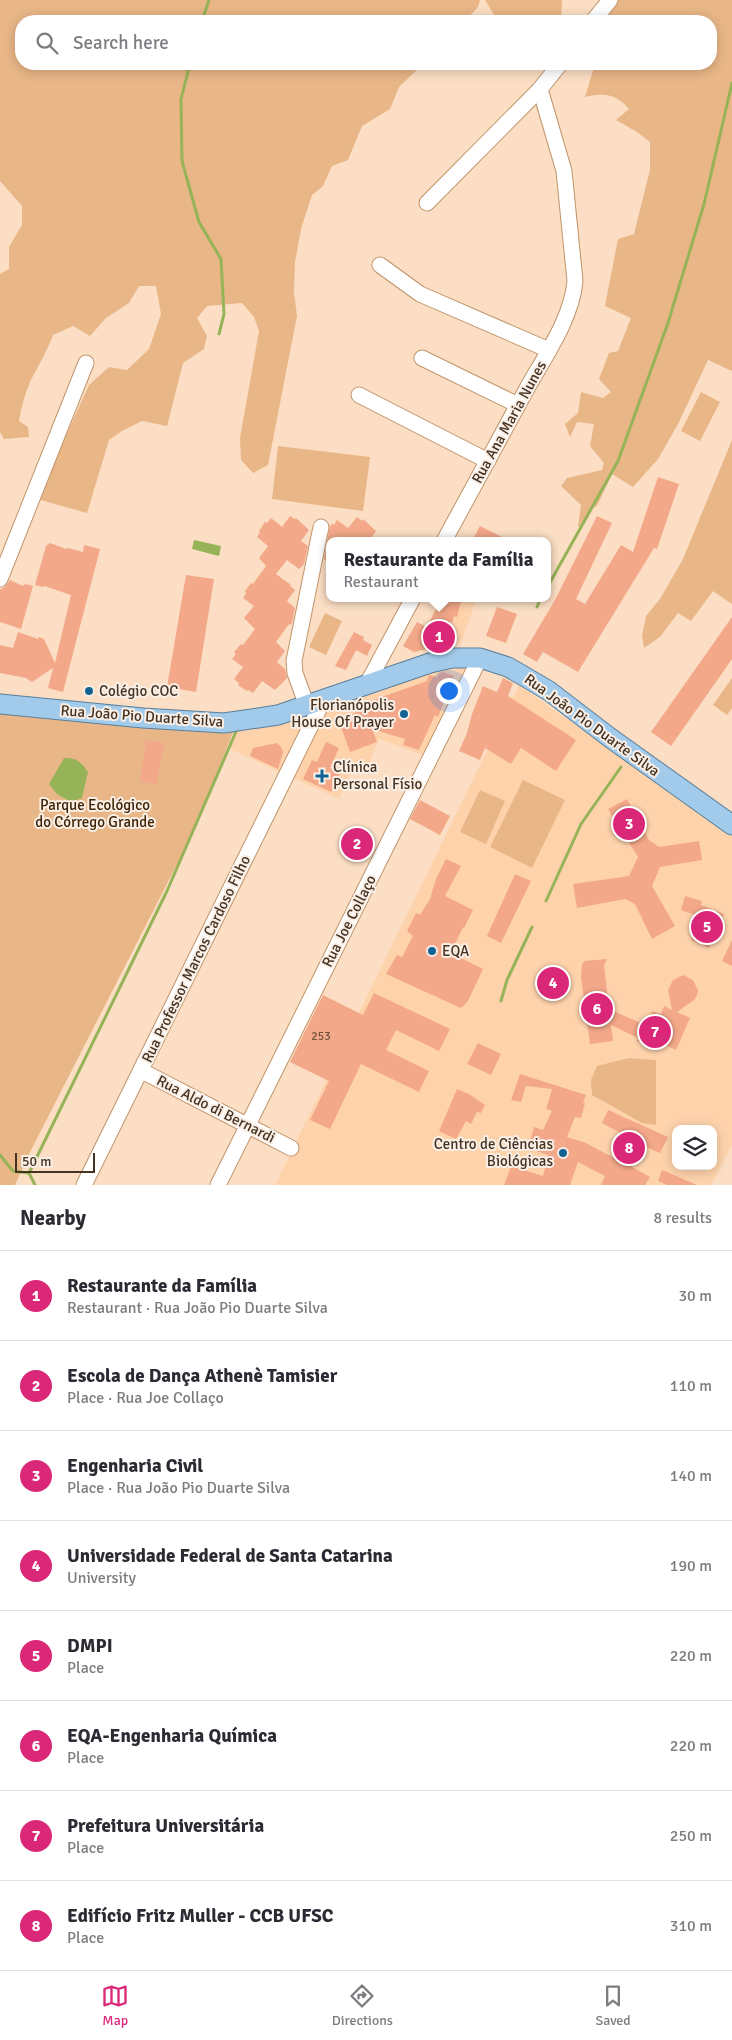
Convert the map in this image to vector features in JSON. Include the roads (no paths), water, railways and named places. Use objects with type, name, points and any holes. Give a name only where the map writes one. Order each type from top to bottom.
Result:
[{"type":"main road","name":"Rua João Pio Duarte Silva","points":[[0,704],[143,718],[224,723],[278,715],[430,663],[452,658],[480,658],[508,667],[536,683],[732,825]]},
{"type":"street","points":[[598,15],[610,0]]},
{"type":"street","points":[[427,203],[540,89],[555,70]]},
{"type":"street","name":"Rua Ana Maria Nunes","points":[[446,537],[549,350],[572,303],[575,281],[567,185],[540,89]]},
{"type":"street","points":[[380,264],[420,294],[549,350]]},
{"type":"street","points":[[422,358],[518,405]]},
{"type":"street","points":[[0,579],[86,363]]},
{"type":"street","points":[[359,395],[488,461]]},
{"type":"street","points":[[307,732],[309,705],[295,673],[294,661],[321,527]]},
{"type":"street","points":[[367,684],[411,602]]},
{"type":"street","name":"Rua Joe Collaço","points":[[218,1185],[480,658]]},
{"type":"street","name":"Rua Professor Marcos Cardoso Filho","points":[[84,1185],[142,1071],[307,732],[309,705]]},
{"type":"street","name":"Rua Aldo di Bernardi","points":[[142,1071],[291,1148]]},
{"type":"waterway","points":[[204,15],[209,0]]},
{"type":"waterway","points":[[188,70],[181,99],[182,161],[199,222],[221,259],[224,314],[219,334]]},
{"type":"waterway","points":[[551,581],[618,461],[668,323],[704,204],[732,83]]},
{"type":"waterway","points":[[537,607],[539,602]]},
{"type":"waterway","points":[[29,1173],[167,891],[238,727]]},
{"type":"waterway","points":[[546,901],[581,824],[621,767]]},
{"type":"waterway","points":[[501,1001],[507,980],[532,927]]},
{"type":"waterway","points":[[0,1155],[13,1171],[29,1173],[35,1185]]},
{"type":"place","name":"Restaurante da Família","points":[[439,637]]},
{"type":"place","name":"Colégio COC","points":[[89,691]]},
{"type":"place","name":"Florianópolis House Of Prayer","points":[[404,714]]},
{"type":"place","name":"Clínica Personal Físio","points":[[322,776]]},
{"type":"place","name":"Engenharia Civil","points":[[629,824]]},
{"type":"place","name":"Escola de Dança Athenè Tamisier","points":[[357,844]]},
{"type":"place","name":"DMPI","points":[[707,927]]},
{"type":"place","name":"EQA","points":[[432,951]]},
{"type":"place","name":"Universidade Federal de Santa Catarina","points":[[553,983]]},
{"type":"place","name":"EQA-Engenharia Química","points":[[597,1009]]},
{"type":"place","name":"Prefeitura Universitária","points":[[655,1032]]},
{"type":"place","name":"Edifício Fritz Muller - CCB UFSC","points":[[629,1148]]},
{"type":"place","name":"Centro de Ciências Biológicas","points":[[563,1153]]},
{"type":"park label","name":"Parque Ecológico do Córrego Grande","points":[[95,814]]}]
